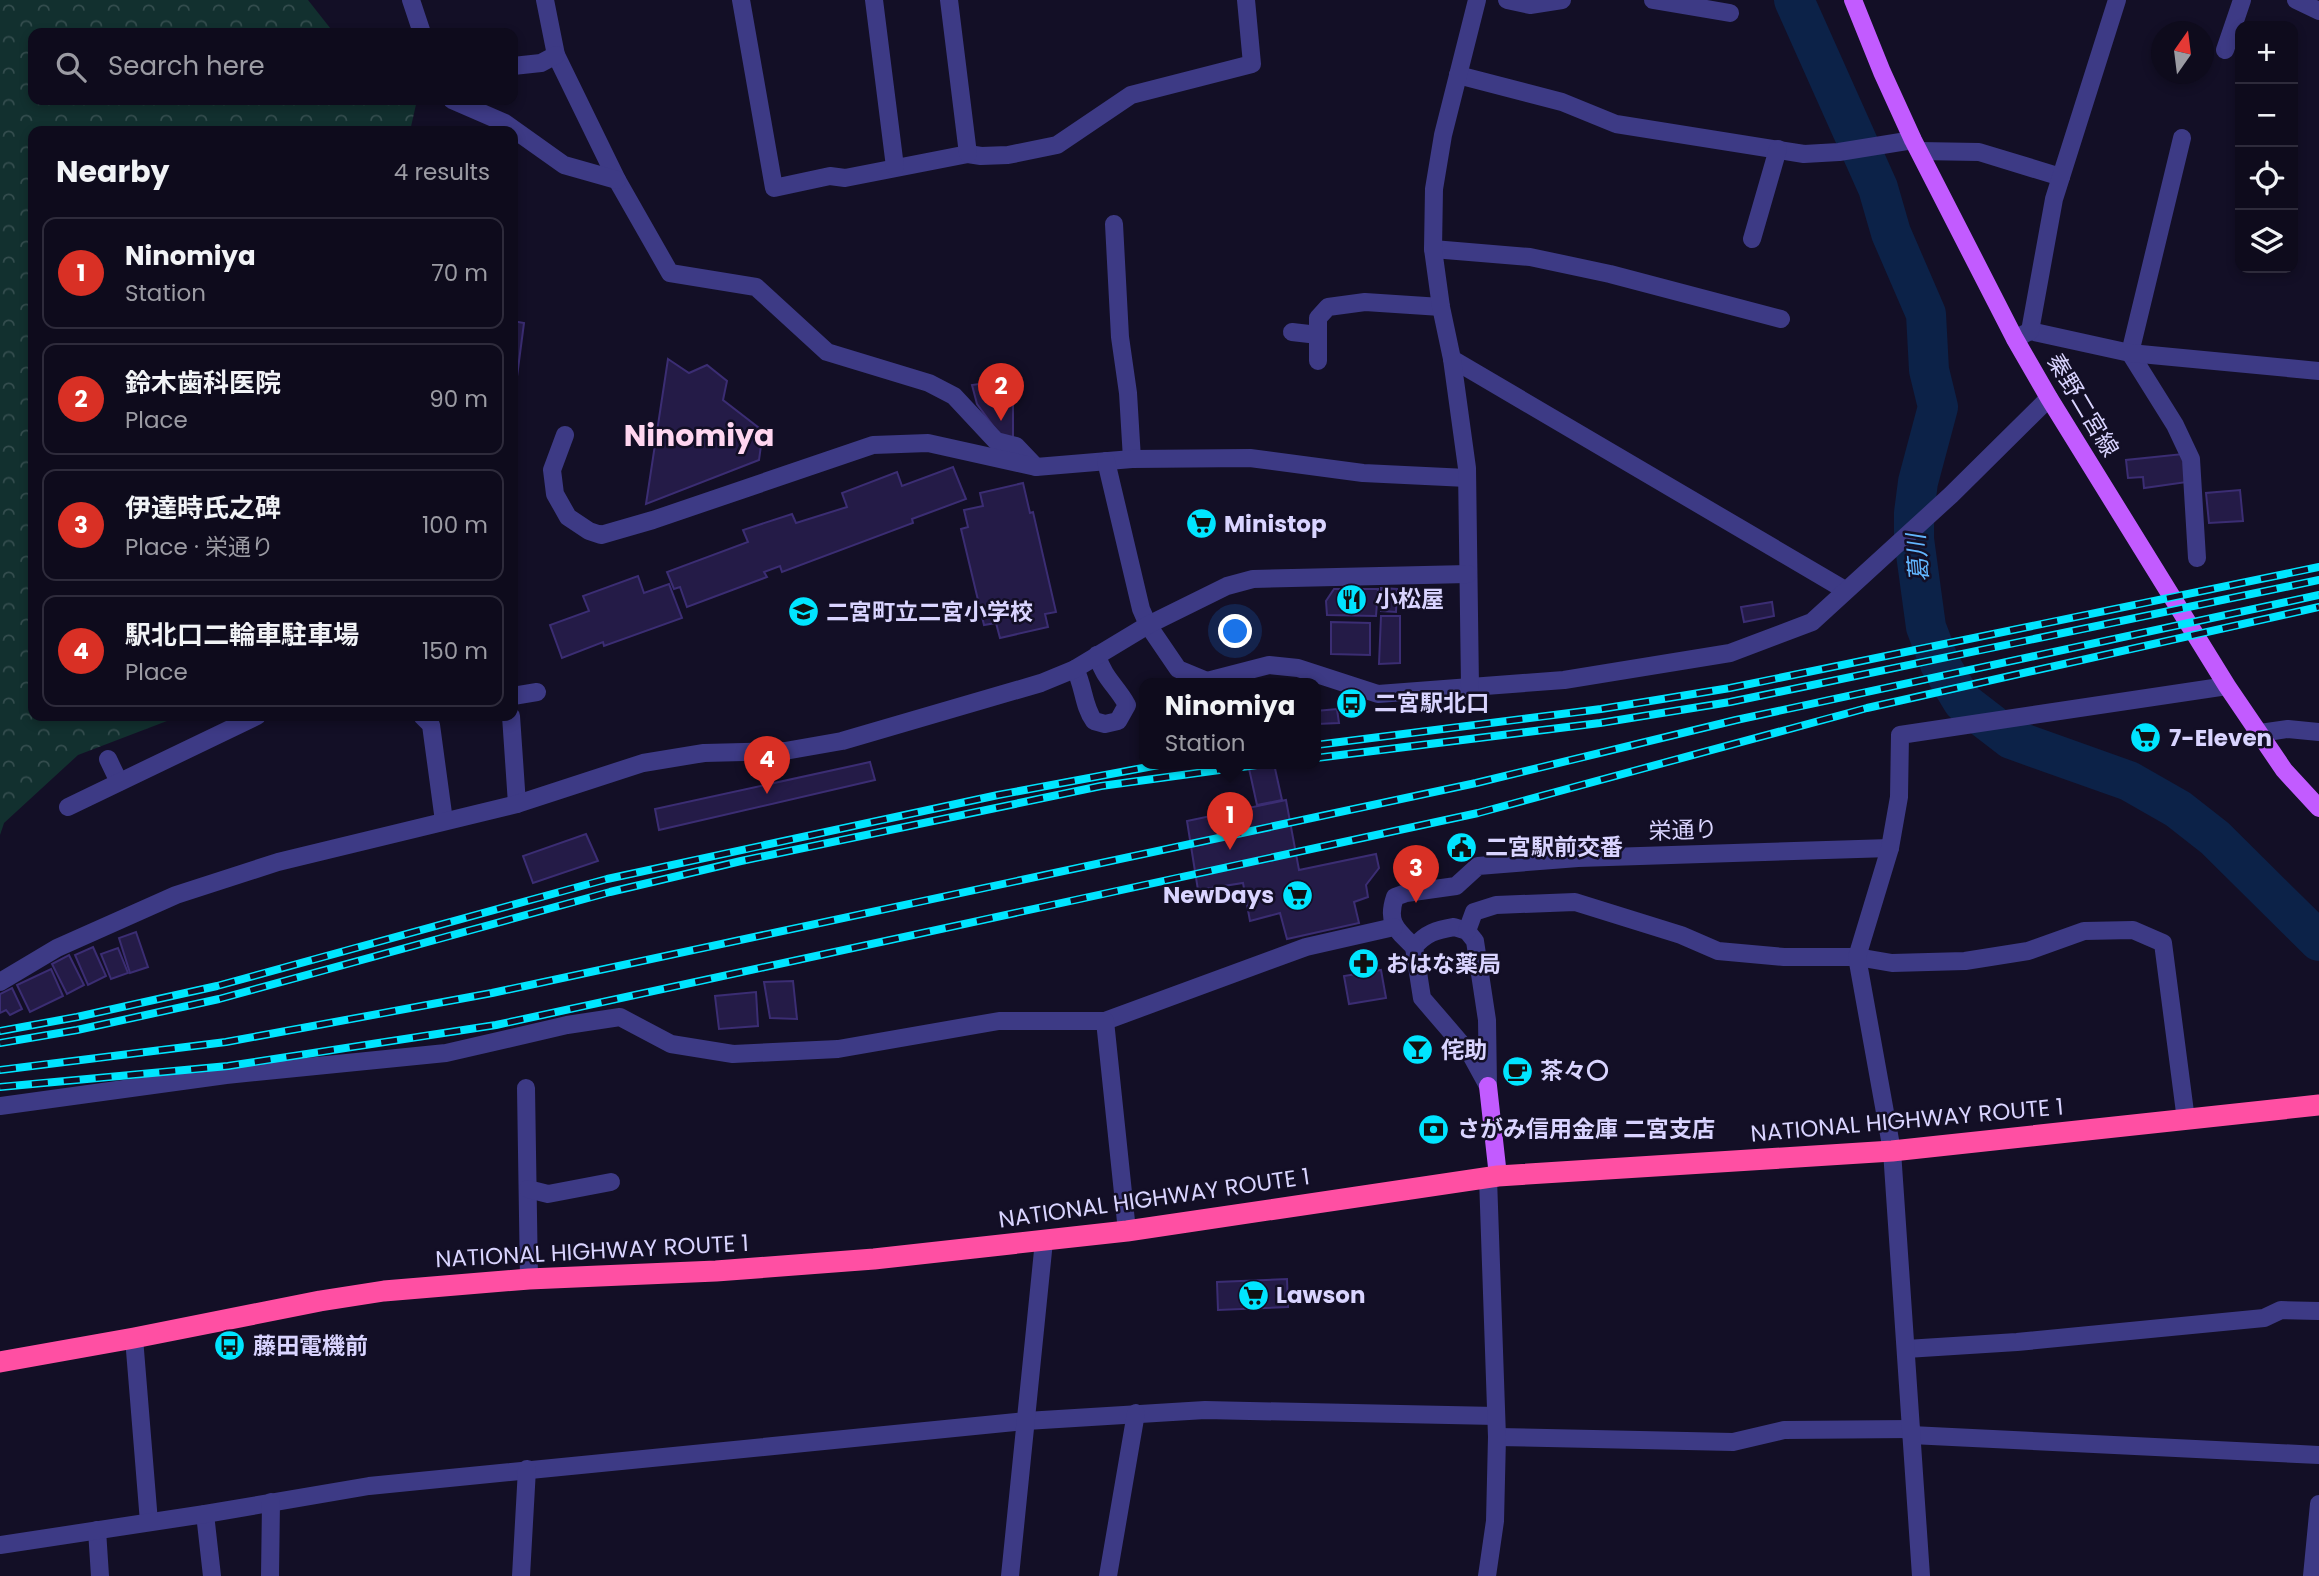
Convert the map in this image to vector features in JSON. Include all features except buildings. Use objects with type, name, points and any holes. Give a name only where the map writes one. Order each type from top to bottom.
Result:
[{"type":"highway","name":"NATIONAL HIGHWAY ROUTE 1","points":[[0,1362],[384,1291],[529,1279],[716,1271],[874,1259],[1127,1231],[1493,1177],[1892,1151],[2319,1105]]},
{"type":"main road","name":"秦野二宮線","points":[[1853,0],[1916,146],[2023,335],[2049,398],[2227,686],[2284,770],[2319,808]]},
{"type":"main road","points":[[1488,1086],[1493,1177]]},
{"type":"street","points":[[411,0],[420,28]]},
{"type":"street","points":[[545,0],[556,55],[617,180],[670,272],[756,287],[827,352],[929,383],[954,396],[996,441],[1016,446],[1036,467]]},
{"type":"street","points":[[741,0],[774,188],[830,176],[845,178],[968,154],[1008,155],[1057,145],[1131,95],[1252,64],[1247,0]]},
{"type":"street","points":[[874,0],[895,167]]},
{"type":"street","points":[[948,0],[968,154]]},
{"type":"street","points":[[1470,687],[1467,478],[1452,359],[1433,249],[1434,189],[1443,135],[1477,0]]},
{"type":"street","points":[[1507,0],[1530,5],[1562,0]]},
{"type":"street","points":[[1653,0],[1730,13]]},
{"type":"street","points":[[2118,0],[2054,199],[2023,335],[2130,353],[2319,370]]},
{"type":"street","points":[[2225,50],[2242,0]]},
{"type":"street","points":[[2295,0],[2319,11]]},
{"type":"street","points":[[518,65],[541,63],[556,55]]},
{"type":"street","points":[[1458,75],[1562,102],[1616,124],[1804,154],[1890,144],[1979,152],[2061,177]]},
{"type":"street","points":[[464,105],[509,126]]},
{"type":"street","points":[[518,132],[564,165],[617,180]]},
{"type":"street","points":[[2182,138],[2130,353],[2175,425],[2191,459],[2197,558]]},
{"type":"street","points":[[1752,239],[1778,149]]},
{"type":"street","points":[[1114,224],[1132,460]]},
{"type":"street","points":[[1433,249],[1530,257],[1610,274],[1781,319]]},
{"type":"street","points":[[1318,361],[1318,318],[1328,307],[1365,302],[1441,307]]},
{"type":"street","points":[[1292,332],[1318,335]]},
{"type":"street","points":[[1452,359],[1849,587]]},
{"type":"street","points":[[1219,678],[1269,665],[1298,668],[1378,694],[1564,680],[1730,653],[1812,622],[1951,495],[2049,398]]},
{"type":"street","points":[[565,435],[552,470],[555,494],[568,517],[589,531],[601,535],[873,445],[928,443],[1036,467],[1107,461],[1250,458],[1363,473],[1467,478]]},
{"type":"street","points":[[1107,461],[1142,610],[1148,625],[1178,669],[1200,678]]},
{"type":"street","points":[[0,982],[57,948],[176,895],[278,862],[517,804],[642,763],[704,753],[785,751],[842,741],[1041,682],[1075,669],[1148,625],[1227,586],[1253,579],[1468,574]]},
{"type":"street","points":[[1075,669],[1082,682],[1087,712],[1094,721],[1105,724],[1118,721],[1127,705],[1119,690],[1102,670],[1097,655]]},
{"type":"street","points":[[1921,1576],[1892,1151],[1857,957],[1890,848],[1899,797],[1900,735],[2227,686]]},
{"type":"street","points":[[518,695],[537,692]]},
{"type":"street","points":[[68,807],[247,721]]},
{"type":"street","points":[[427,721],[431,725],[444,821]]},
{"type":"street","points":[[511,721],[517,804]]},
{"type":"street","points":[[2260,733],[2288,729],[2319,732]]},
{"type":"street","points":[[108,759],[119,782]]},
{"type":"street","name":"栄通り","points":[[1456,886],[1478,866],[1578,858],[1890,848]]},
{"type":"street","points":[[1467,931],[1474,912],[1469,896],[1456,886],[1395,897],[1391,910],[1394,927],[1414,947],[1422,998],[1471,1055],[1488,1086]]},
{"type":"street","points":[[1474,912],[1496,905],[1576,902],[1681,935],[1718,951],[1784,957],[1857,957],[1892,963],[1965,961],[2028,951],[2084,931],[2133,930],[2163,943],[2186,1120]]},
{"type":"street","points":[[0,1106],[226,1075],[446,1053],[567,1025],[620,1017],[671,1044],[733,1054],[838,1049],[999,1020],[1105,1021],[1306,947],[1394,927]]},
{"type":"street","points":[[1414,947],[1422,937],[1435,930],[1454,927],[1467,931],[1475,941],[1487,1020],[1488,1086]]},
{"type":"street","points":[[1438,1017],[1451,1027],[1470,1034],[1477,1034],[1487,1020]]},
{"type":"street","points":[[1105,1021],[1127,1231]]},
{"type":"street","points":[[526,1088],[529,1279]]},
{"type":"street","points":[[1487,1576],[1496,1521],[1493,1177]]},
{"type":"street","points":[[528,1189],[548,1194],[611,1182]]},
{"type":"street","points":[[1010,1576],[1044,1241]]},
{"type":"street","points":[[1906,1349],[2031,1341],[2264,1318],[2281,1310],[2319,1311]]},
{"type":"street","points":[[134,1338],[149,1522]]},
{"type":"street","points":[[0,1545],[369,1486],[1026,1421],[1205,1410],[1496,1416]]},
{"type":"street","points":[[1108,1576],[1136,1413]]},
{"type":"street","points":[[1497,1437],[1733,1442],[1784,1430],[1911,1432],[2319,1455]]},
{"type":"street","points":[[521,1576],[527,1469]]},
{"type":"street","points":[[270,1576],[271,1502]]},
{"type":"street","points":[[2312,1576],[2319,1504]]},
{"type":"street","points":[[205,1514],[212,1576]]},
{"type":"street","points":[[97,1530],[100,1576]]},
{"type":"green space","points":[[0,0],[308,0],[330,28],[28,28],[28,105],[416,105],[411,126],[28,126],[28,721],[167,721],[78,755],[4,823],[0,835]]},
{"type":"waterway","name":"葛川","points":[[1794,0],[1878,188],[1891,233],[1926,314],[1929,370],[1938,407],[1918,482],[1914,539],[1926,627],[1940,664],[1963,702],[2011,739],[2129,781],[2178,809],[2215,838],[2319,941]]},
{"type":"railway","points":[[1321,744],[1601,709],[1730,688],[2319,567]]},
{"type":"railway","points":[[1321,757],[1600,723],[1730,702],[2319,580]]},
{"type":"railway","points":[[0,1070],[226,1042],[492,993],[1476,783],[1736,720],[2319,595]]},
{"type":"railway","points":[[0,1087],[228,1066],[496,1025],[1478,813],[1867,708],[2319,607]]},
{"type":"railway","points":[[0,1031],[217,986],[607,879],[998,795],[1139,769]]},
{"type":"railway","points":[[0,1043],[77,1030],[219,999],[610,892],[741,861],[1101,786],[1227,769]]},
{"type":"place","name":"鈴木歯科医院","points":[[1001,421]]},
{"type":"place","name":"Ministop","points":[[1201,524]]},
{"type":"place","name":"小松屋","points":[[1352,599]]},
{"type":"place","name":"二宮町立二宮小学校","points":[[803,612]]},
{"type":"place","name":"二宮駅北口","points":[[1351,703]]},
{"type":"place","name":"7-Eleven","points":[[2146,738]]},
{"type":"place","name":"駅北口二輪車駐車場","points":[[767,794]]},
{"type":"place","name":"二宮駅前交番","points":[[1462,847]]},
{"type":"place","name":"Ninomiya","points":[[1230,850]]},
{"type":"place","name":"NewDays","points":[[1297,895]]},
{"type":"place","name":"伊達時氏之碑","points":[[1416,903]]},
{"type":"place","name":"おはな薬局","points":[[1363,964]]},
{"type":"place","name":"侘助","points":[[1418,1050]]},
{"type":"place","name":"茶々〇","points":[[1517,1071]]},
{"type":"place","name":"さがみ信用金庫 二宮支店","points":[[1434,1129]]},
{"type":"place","name":"Lawson","points":[[1253,1295]]},
{"type":"place","name":"藤田電機前","points":[[230,1346]]},
{"type":"district","name":"Ninomiya","points":[[699,436]]}]
